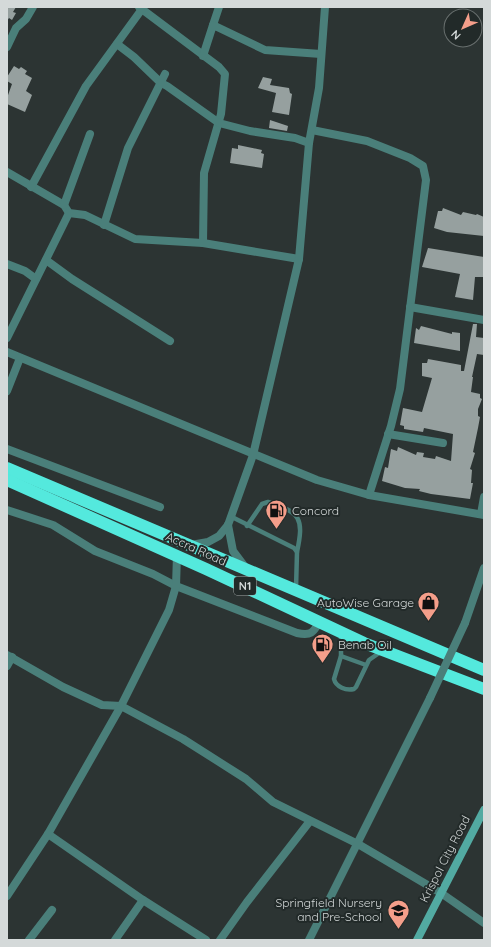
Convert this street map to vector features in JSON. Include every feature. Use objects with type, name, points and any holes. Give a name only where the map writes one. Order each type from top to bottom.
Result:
[{"type":"highway","name":"Accra Road","points":[[7,468],[484,670]]},
{"type":"highway","name":"Accra Road","points":[[7,480],[383,650],[484,689]]},
{"type":"street","points":[[7,47],[16,28],[26,19],[34,7]]},
{"type":"street","points":[[203,56],[219,7]]},
{"type":"street","points":[[190,545],[208,542],[219,536],[230,521],[254,455],[299,259],[310,143],[319,88],[323,7]]},
{"type":"street","points":[[30,187],[86,86],[141,8],[219,67],[225,74],[219,122],[204,174],[203,243]]},
{"type":"street","points":[[213,24],[265,50],[321,54]]},
{"type":"street","points":[[117,44],[134,57],[161,84],[167,86],[219,122],[250,131],[295,138],[310,143]]},
{"type":"street","points":[[104,225],[128,148],[165,74]]},
{"type":"street","points":[[312,130],[367,141],[410,158],[423,166],[426,180],[400,388],[388,434],[369,495]]},
{"type":"street","points":[[64,205],[90,134]]},
{"type":"street","points":[[7,172],[30,187],[64,205],[69,213]]},
{"type":"street","points":[[69,213],[85,215],[135,239],[203,243],[299,259]]},
{"type":"street","points":[[7,338],[69,213]]},
{"type":"street","points":[[46,260],[84,287],[170,341]]},
{"type":"street","points":[[7,264],[25,271],[36,279]]},
{"type":"street","points":[[410,307],[484,320]]},
{"type":"street","points":[[7,352],[112,394],[316,480],[369,495],[483,514],[484,497]]},
{"type":"street","points":[[7,391],[20,358]]},
{"type":"street","points":[[388,434],[443,443]]},
{"type":"street","points":[[7,449],[160,508]]},
{"type":"street","points":[[7,510],[53,525],[95,551],[153,574],[176,586],[297,633],[307,635],[314,632],[320,621]]},
{"type":"street","points":[[230,521],[233,551],[246,569]]},
{"type":"street","points":[[7,896],[48,834],[121,706],[169,610],[176,586],[177,556]]},
{"type":"street","points":[[309,940],[430,698],[465,623],[484,568]]},
{"type":"street","points":[[7,666],[9,656],[63,687],[102,705],[121,706],[183,739],[255,786],[274,802],[358,844],[441,892],[484,923]]},
{"type":"street","name":"Krispol City Road","points":[[417,940],[484,810]]},
{"type":"street","points":[[220,940],[247,902],[310,821]]},
{"type":"street","points":[[48,834],[143,900],[206,940]]},
{"type":"street","points":[[116,940],[143,900]]},
{"type":"street","points":[[29,940],[52,910]]},
{"type":"lane","points":[[247,526],[262,504],[268,502],[290,510],[301,523],[302,531],[297,552],[296,590]]},
{"type":"lane","points":[[230,521],[247,526],[289,545],[297,552]]},
{"type":"lane","points":[[341,631],[341,656],[335,682],[346,689],[354,689],[356,687],[369,660],[383,650]]},
{"type":"lane","points":[[341,656],[366,665]]},
{"type":"building","points":[[7,7],[16,7],[13,12],[16,13],[12,20],[9,18],[7,21]]},
{"type":"building","points":[[14,66],[19,69],[21,67],[27,71],[25,74],[32,78],[26,91],[32,95],[25,112],[7,104],[7,98],[12,84],[7,81],[7,77]]},
{"type":"building","points":[[263,77],[272,79],[270,85],[289,88],[290,93],[292,94],[289,115],[272,112],[276,93],[258,88]]},
{"type":"building","points":[[270,120],[288,126],[287,131],[269,128]]},
{"type":"building","points":[[238,145],[262,150],[261,153],[264,154],[262,168],[230,163],[232,148],[238,149]]},
{"type":"building","points":[[443,208],[461,215],[463,212],[477,214],[484,217],[484,236],[447,232],[434,228],[438,211],[442,211]]},
{"type":"building","points":[[428,248],[484,257],[484,277],[475,277],[473,300],[455,297],[460,274],[422,267]]},
{"type":"building","points":[[473,324],[477,324],[476,337],[484,338],[484,355],[477,354],[472,377],[471,392],[480,394],[480,398],[482,399],[478,409],[478,416],[480,417],[473,452],[475,453],[470,469],[472,470],[471,483],[473,483],[470,499],[431,494],[419,491],[420,489],[405,488],[382,481],[385,467],[388,468],[391,449],[397,451],[398,447],[416,455],[417,452],[424,453],[423,457],[435,459],[436,456],[451,461],[453,434],[424,428],[423,432],[404,429],[404,426],[400,425],[403,408],[422,412],[432,378],[422,376],[422,363],[427,363],[428,359],[461,365],[461,371],[464,371]]},
{"type":"building","points":[[421,326],[452,334],[452,332],[460,333],[460,351],[414,343],[416,328],[419,330]]},
{"type":"place","name":"Concord","points":[[277,530]]},
{"type":"place","name":"AutoWise Garage","points":[[429,622]]},
{"type":"place","name":"Benab Oil","points":[[323,664]]},
{"type":"place","name":"Springfield Nursery and Pre-School","points":[[398,930]]}]
